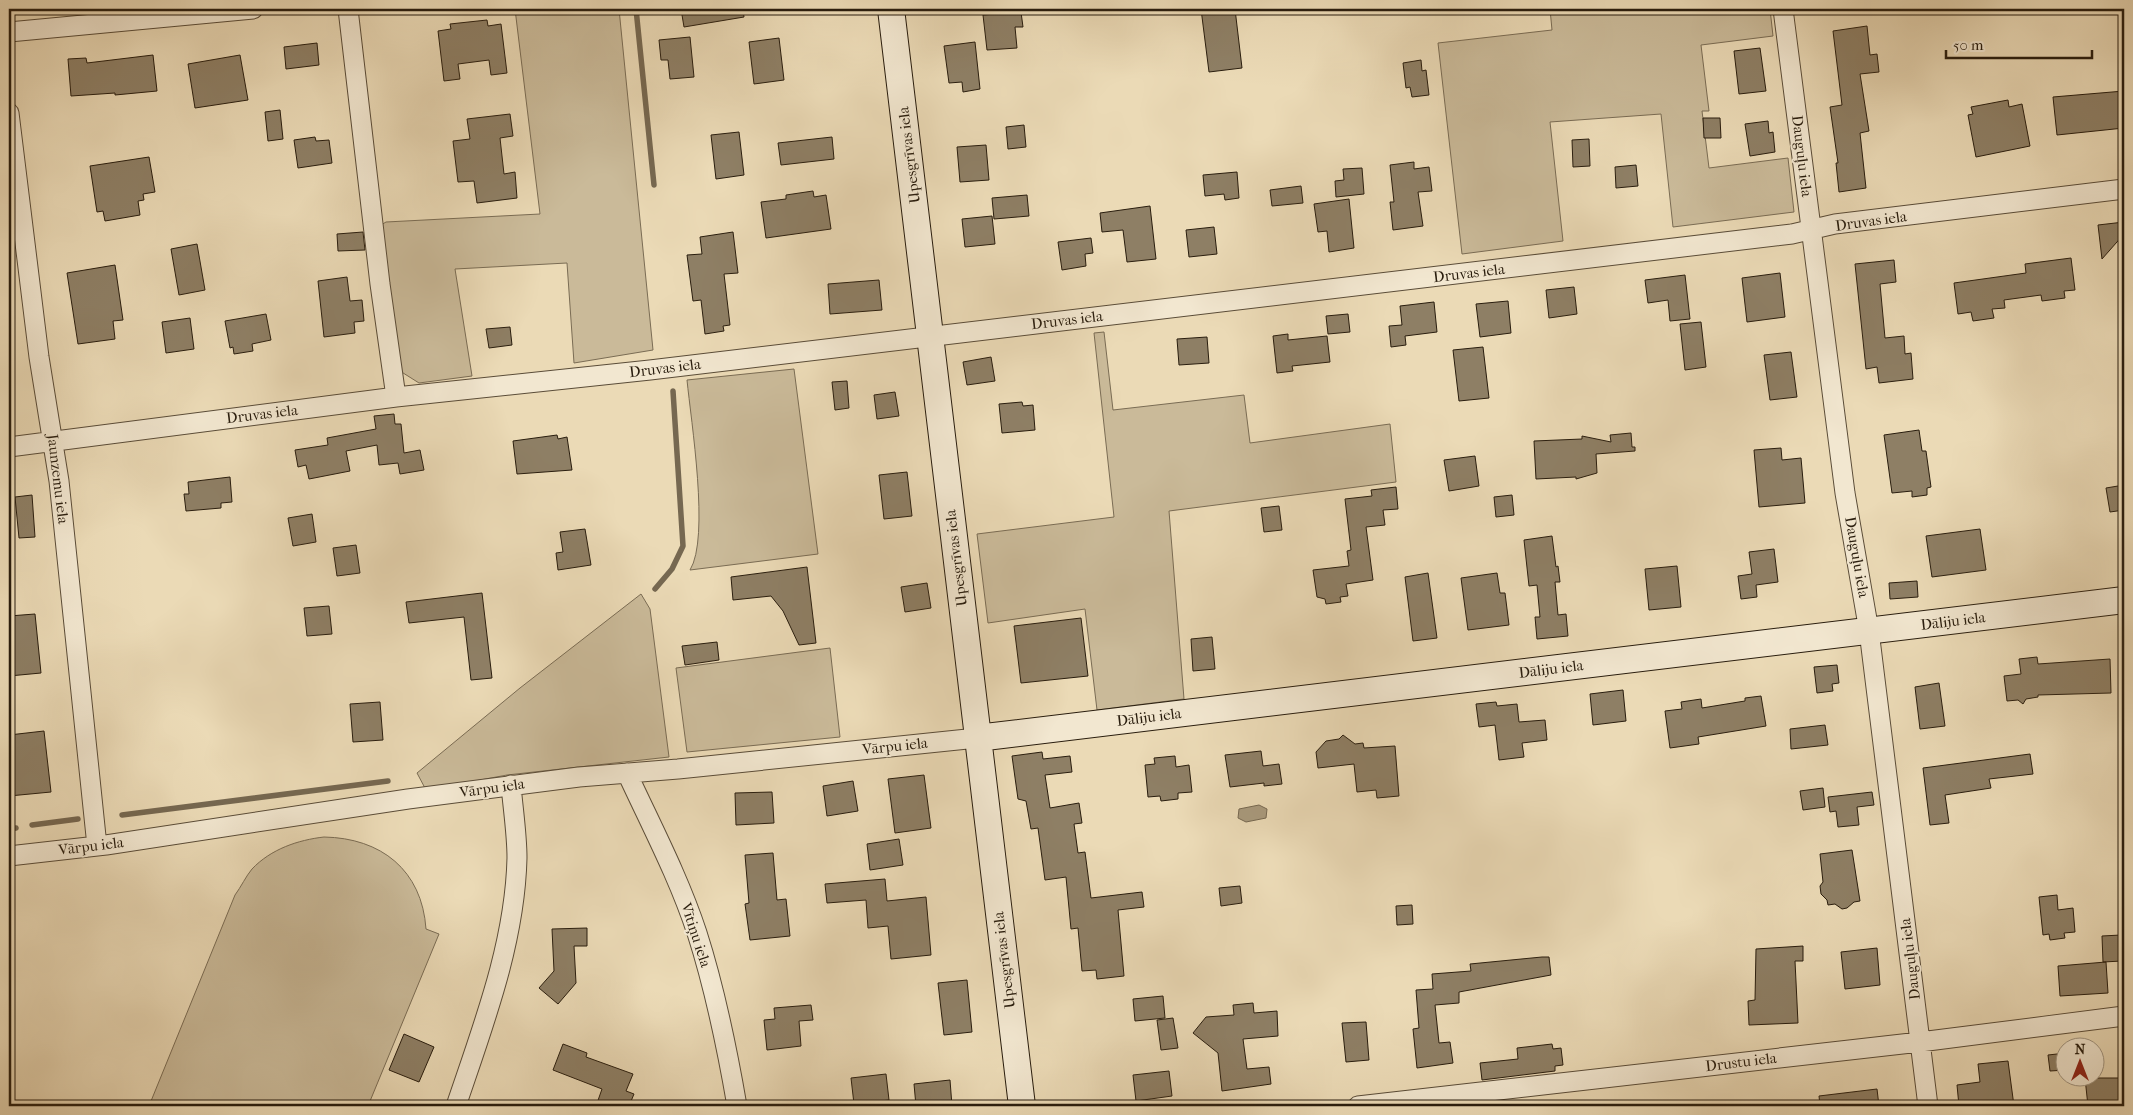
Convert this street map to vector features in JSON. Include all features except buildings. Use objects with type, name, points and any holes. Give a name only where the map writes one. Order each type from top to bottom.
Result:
[{"type":"street","points":[[9,32],[222,10],[253,9]]},
{"type":"street","points":[[348,9],[380,284],[396,397]]},
{"type":"street","name":"Upesgrīvas iela","points":[[892,9],[1022,1106]]},
{"type":"street","name":"Dauguļu iela","points":[[1783,9],[1845,493],[1869,631],[1928,1106]]},
{"type":"street","name":"Jaunzemu iela","points":[[9,113],[39,357],[53,441],[97,846]]},
{"type":"street","name":"Druvas iela","points":[[9,447],[396,397],[930,337],[1812,230],[1835,224],[2124,189]]},
{"type":"street","name":"Dāliju iela","points":[[977,738],[2124,600]]},
{"type":"street","name":"Vārpu iela","points":[[9,856],[97,846],[511,785],[977,738]]},
{"type":"street","name":"Vītiņu iela","points":[[627,773],[684,898],[697,932],[720,1013],[737,1106]]},
{"type":"street","points":[[456,1106],[490,1003],[513,902],[517,856],[511,785]]},
{"type":"street","name":"Drustu iela","points":[[1358,1106],[1920,1042],[2124,1016]]},
{"type":"shaded area","points":[[515,9],[619,9],[653,350],[574,363],[567,263],[455,269],[472,376],[419,383],[400,371],[381,225],[386,222],[540,214]]},
{"type":"shaded area","points":[[1550,9],[1688,9],[1688,12],[1713,9],[1770,9],[1773,36],[1701,45],[1709,111],[1702,111],[1709,168],[1788,158],[1794,212],[1673,227],[1661,114],[1550,122],[1563,241],[1462,254],[1438,43],[1552,30]]},
{"type":"shaded area","points":[[1104,332],[1113,410],[1244,395],[1250,443],[1390,424],[1396,482],[1169,511],[1184,699],[1097,710],[1085,609],[988,623],[977,534],[1114,517],[1094,333]]},
{"type":"shaded area","points":[[794,369],[818,554],[690,570],[696,554],[699,533],[699,507],[698,478],[687,380]]},
{"type":"shaded area","points":[[641,594],[650,609],[669,757],[507,775],[426,790],[417,773],[520,688]]},
{"type":"shaded area","points":[[830,648],[840,737],[687,752],[676,668]]},
{"type":"shaded area","points":[[1259,805],[1267,809],[1266,818],[1246,822],[1238,818],[1239,809]]},
{"type":"shaded area","points":[[324,837],[345,839],[363,844],[380,851],[395,861],[407,874],[416,890],[423,908],[426,929],[439,934],[368,1106],[149,1106],[235,895],[248,875],[259,862],[276,851],[304,840]]},
{"type":"waterway","points":[[636,9],[654,185]]},
{"type":"waterway","points":[[655,589],[672,569],[683,546],[673,391]]},
{"type":"waterway","points":[[122,815],[388,781]]},
{"type":"waterway","points":[[32,825],[78,819]]},
{"type":"waterway","points":[[9,829],[16,828]]}]
